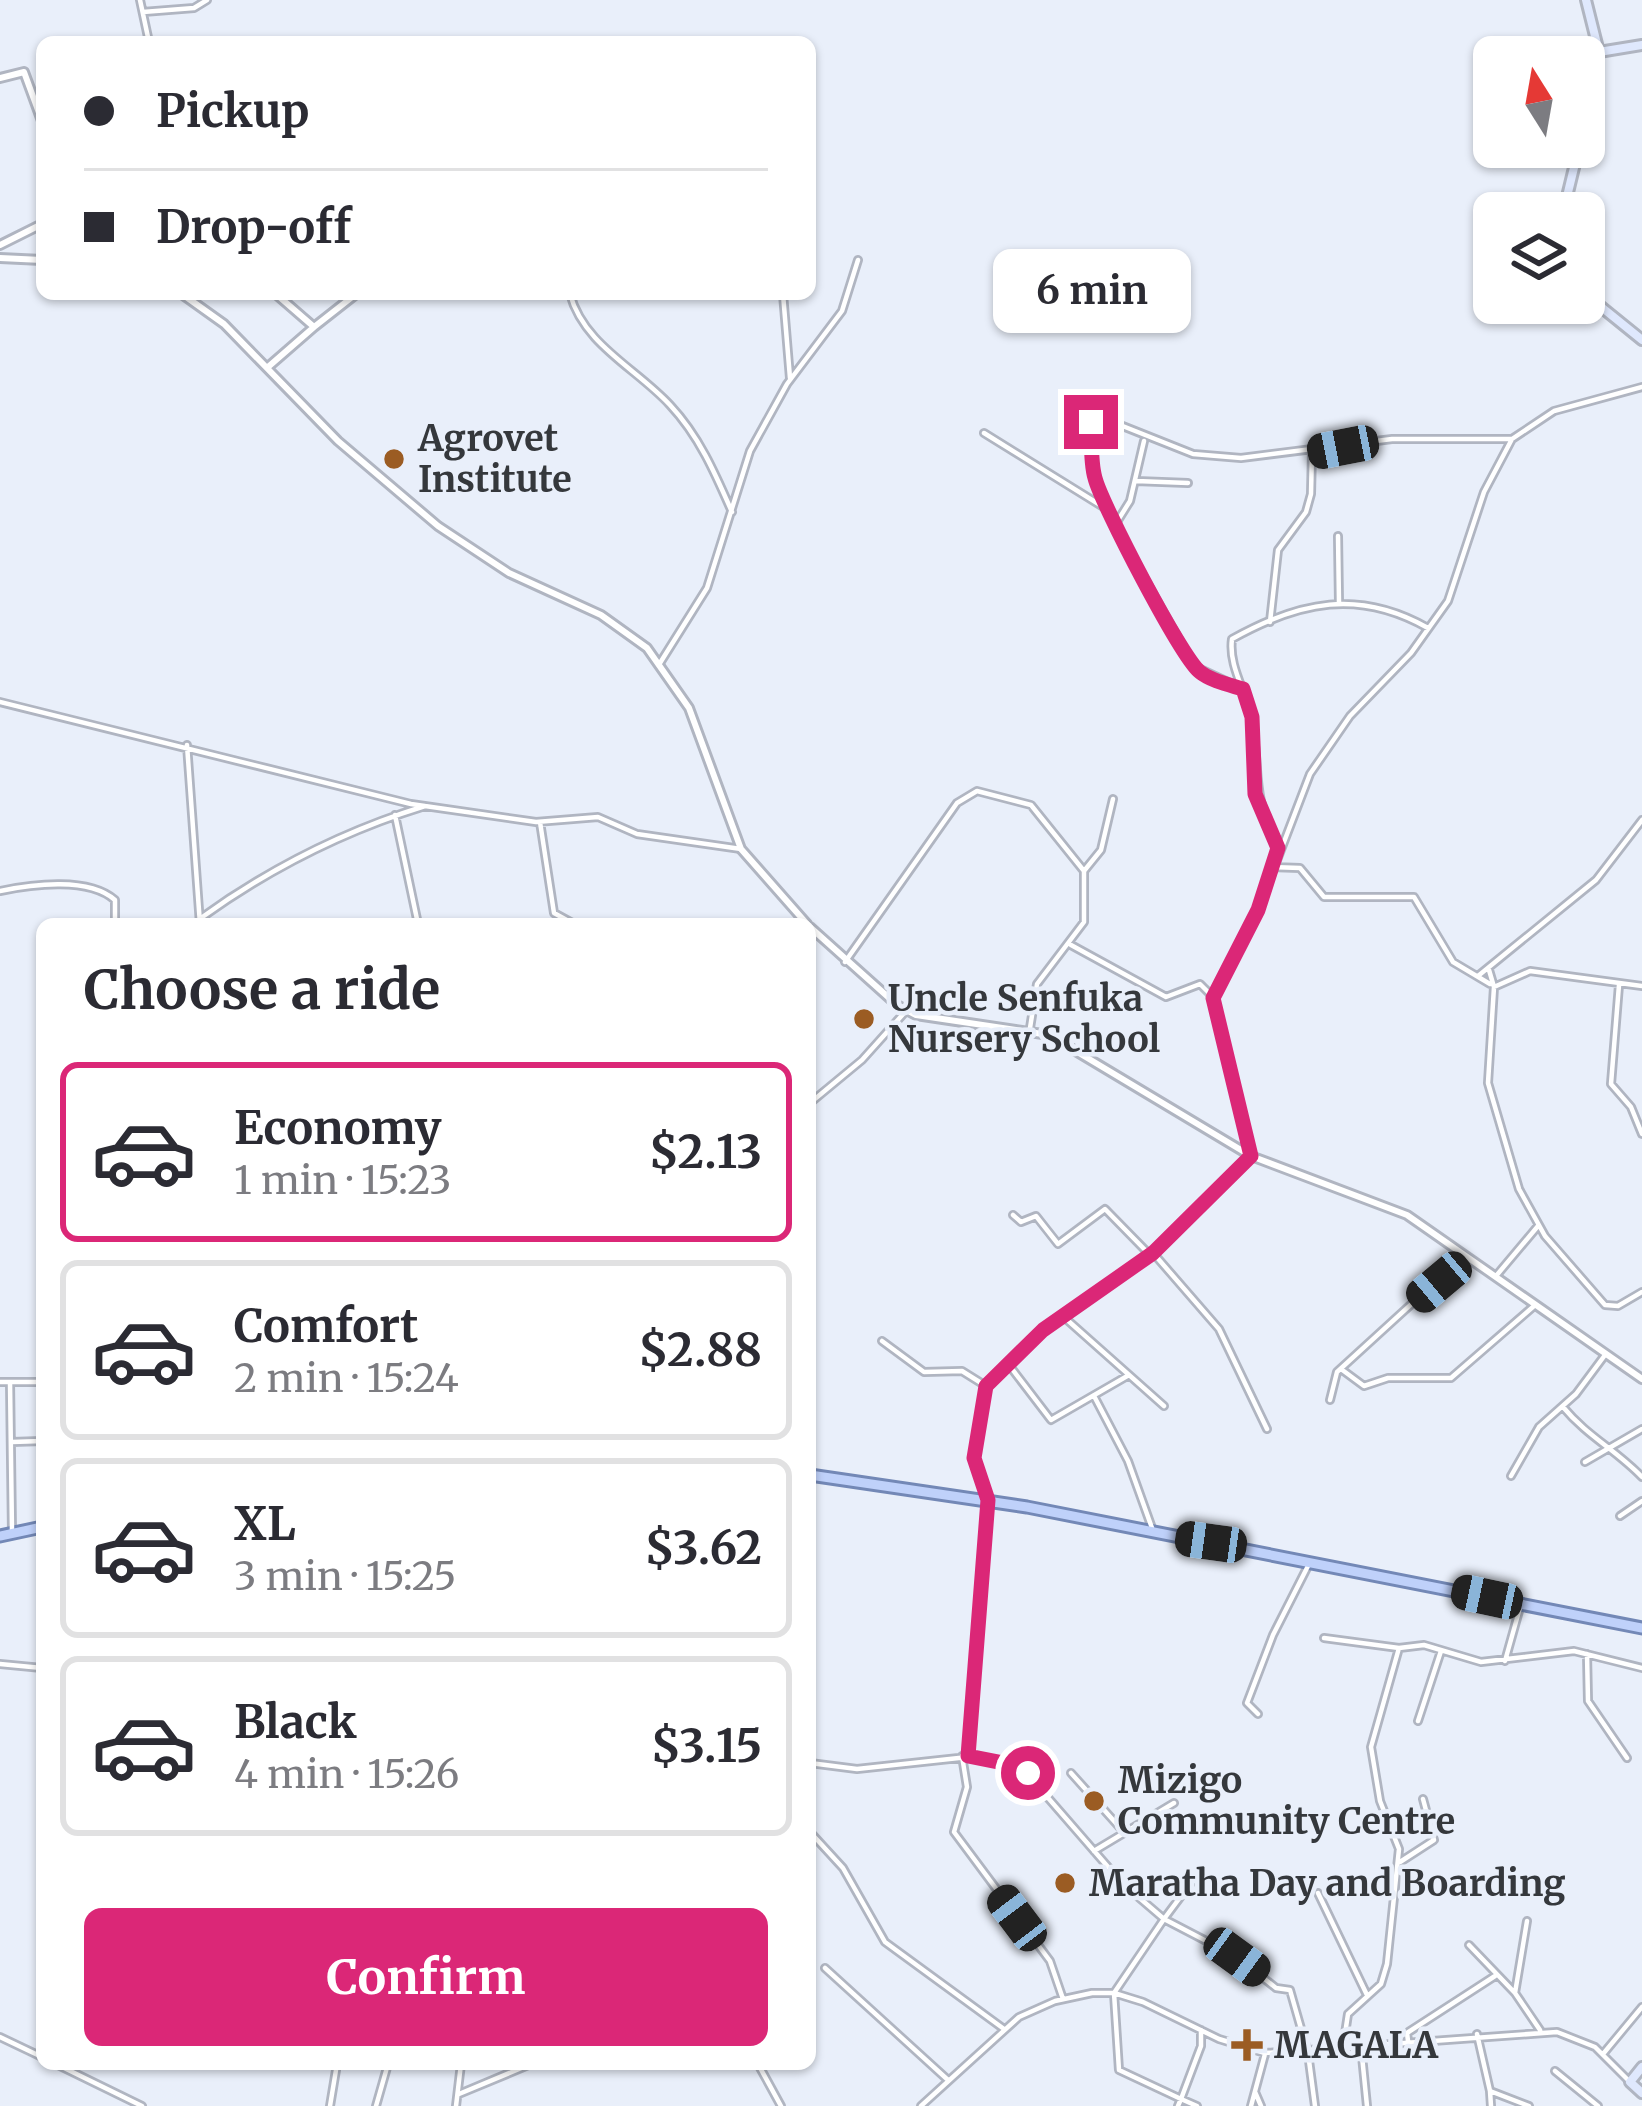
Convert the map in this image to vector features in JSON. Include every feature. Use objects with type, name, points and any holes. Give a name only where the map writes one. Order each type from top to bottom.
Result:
[{"type":"main road","points":[[1586,0],[1595,36]]},
{"type":"main road","points":[[1605,51],[1642,45]]},
{"type":"main road","points":[[1605,310],[1642,340]]},
{"type":"main road","points":[[816,1476],[988,1500],[1642,1628]]},
{"type":"main road","points":[[0,1536],[36,1528]]},
{"type":"main road","points":[[1642,2067],[1630,2082],[1642,2092]]},
{"type":"street","points":[[140,0],[148,36]]},
{"type":"street","points":[[143,12],[194,8],[207,0]]},
{"type":"street","points":[[0,78],[24,72],[36,105]]},
{"type":"street","points":[[0,244],[36,227]]},
{"type":"street","points":[[0,258],[36,260]]},
{"type":"street","points":[[660,663],[707,588],[751,451],[790,379],[842,311],[857,260]]},
{"type":"street","points":[[190,300],[224,324],[338,441],[438,526],[509,573],[621,627],[660,663],[689,708],[741,849],[801,918]]},
{"type":"street","points":[[283,300],[314,327]]},
{"type":"street","points":[[268,367],[348,300]]},
{"type":"street","points":[[572,300],[609,354],[674,408],[713,468],[732,513]]},
{"type":"street","points":[[783,300],[790,379]]},
{"type":"street","points":[[1213,998],[1258,910],[1310,774],[1337,733],[1431,629],[1448,601],[1484,492],[1512,439],[1554,410],[1642,387]]},
{"type":"street","points":[[1105,419],[1144,438],[1208,456],[1312,452],[1392,439],[1512,439]]},
{"type":"street","points":[[1091,421],[1094,475],[1106,508],[1194,666],[1243,689]]},
{"type":"street","points":[[984,433],[1106,508]]},
{"type":"street","points":[[1115,525],[1136,481],[1144,438]]},
{"type":"street","points":[[1270,622],[1278,550],[1306,512],[1312,452]]},
{"type":"street","points":[[1136,481],[1188,483]]},
{"type":"street","points":[[1339,536],[1339,603]]},
{"type":"street","points":[[1278,848],[1255,794],[1252,717],[1232,640],[1270,622],[1339,603],[1385,605],[1431,629]]},
{"type":"street","points":[[0,703],[427,806],[540,822],[598,817],[637,834],[741,849]]},
{"type":"street","points":[[187,745],[201,918]]},
{"type":"street","points":[[845,962],[957,803],[976,790],[1030,805],[1084,871],[1087,908],[1071,945],[1037,984],[1030,1028]]},
{"type":"street","points":[[1084,871],[1101,850],[1114,799]]},
{"type":"street","points":[[206,918],[315,849],[427,806]]},
{"type":"street","points":[[395,815],[417,918]]},
{"type":"street","points":[[1476,976],[1605,871],[1642,820]]},
{"type":"street","points":[[540,822],[554,913],[563,918]]},
{"type":"street","points":[[1271,867],[1300,868],[1324,897],[1414,897],[1453,962],[1495,987]]},
{"type":"street","points":[[0,891],[76,886],[110,895],[116,900],[115,918]]},
{"type":"street","points":[[816,934],[907,1010],[992,1030],[1030,1028],[1184,1112],[1251,1156],[1407,1215],[1642,1379]]},
{"type":"street","points":[[1071,945],[1166,998],[1200,984],[1213,998],[1251,1156]]},
{"type":"street","points":[[1489,970],[1495,987],[1488,1083],[1519,1189],[1538,1226],[1605,1306],[1618,1306],[1642,1292]]},
{"type":"street","points":[[1495,987],[1530,971],[1642,986]]},
{"type":"street","points":[[1619,985],[1610,1078],[1642,1134]]},
{"type":"street","points":[[816,1098],[862,1060],[907,1010]]},
{"type":"street","points":[[1063,1999],[1050,1961],[954,1832],[967,1787],[965,1756],[988,1500],[974,1458],[986,1386],[1043,1330],[1151,1254],[1251,1156]]},
{"type":"street","points":[[1013,1215],[1021,1222],[1036,1216],[1058,1244],[1105,1209],[1219,1329],[1267,1429]]},
{"type":"street","points":[[1496,1276],[1538,1226]]},
{"type":"street","points":[[1330,1400],[1341,1369],[1464,1256]]},
{"type":"street","points":[[1341,1369],[1368,1387],[1388,1378],[1451,1378],[1534,1306]]},
{"type":"street","points":[[1065,1318],[1164,1406]]},
{"type":"street","points":[[882,1341],[925,1372],[962,1371],[986,1386]]},
{"type":"street","points":[[1511,1476],[1539,1427],[1563,1407],[1605,1355]]},
{"type":"street","points":[[1010,1365],[1031,1388],[1048,1420],[1129,1375]]},
{"type":"street","points":[[0,1382],[36,1382]]},
{"type":"street","points":[[10,1382],[13,1533]]},
{"type":"street","points":[[1094,1396],[1128,1461],[1154,1534]]},
{"type":"street","points":[[1563,1407],[1591,1438],[1613,1447],[1642,1477]]},
{"type":"street","points":[[1585,1462],[1642,1429]]},
{"type":"street","points":[[9,1442],[36,1441]]},
{"type":"street","points":[[1620,1516],[1642,1501]]},
{"type":"street","points":[[1258,1714],[1246,1703],[1260,1663],[1310,1564]]},
{"type":"street","points":[[1505,1661],[1521,1604]]},
{"type":"street","points":[[1324,1638],[1399,1648],[1424,1645],[1474,1662],[1587,1654],[1642,1667]]},
{"type":"street","points":[[1343,2048],[1348,2014],[1385,1978],[1400,1862],[1371,1747],[1399,1648]]},
{"type":"street","points":[[1418,1721],[1441,1651]]},
{"type":"street","points":[[1587,1654],[1588,1701],[1628,1758]]},
{"type":"street","points":[[0,1664],[36,1668]]},
{"type":"street","points":[[816,1764],[857,1769],[965,1756],[1023,1768],[1094,1851],[1164,1919],[1237,1957],[1276,1988],[1290,1990],[1308,2053],[1315,2106]]},
{"type":"street","points":[[1071,1773],[1122,1830]]},
{"type":"street","points":[[1400,1862],[1434,1840],[1423,1799]]},
{"type":"street","points":[[1094,1851],[1122,1830],[1174,1803]]},
{"type":"street","points":[[816,1839],[843,1868],[885,1942],[1004,2029]]},
{"type":"street","points":[[1197,2106],[1179,2102],[1117,2068],[1114,1993],[1198,1872]]},
{"type":"street","points":[[1318,1893],[1367,1995]]},
{"type":"street","points":[[1515,1994],[1527,1921]]},
{"type":"street","points":[[1469,1945],[1486,1957],[1495,1976],[1515,1994],[1540,2030]]},
{"type":"street","points":[[825,1968],[948,2080]]},
{"type":"street","points":[[1408,2042],[1407,2033],[1435,2011],[1495,1976]]},
{"type":"street","points":[[921,2106],[1004,2029],[1063,1999],[1114,1993],[1265,2053],[1540,2030],[1585,2042],[1630,2082]]},
{"type":"street","points":[[1603,2054],[1642,2007]]},
{"type":"street","points":[[1179,2102],[1201,2046],[1201,2030]]},
{"type":"street","points":[[1477,2035],[1491,2106]]},
{"type":"street","points":[[0,2037],[36,2054]]},
{"type":"street","points":[[1201,2046],[1219,2038]]},
{"type":"street","points":[[1361,2046],[1366,2106]]},
{"type":"street","points":[[1251,2106],[1265,2053]]},
{"type":"street","points":[[68,2070],[142,2106]]},
{"type":"street","points":[[330,2106],[336,2070]]},
{"type":"street","points":[[376,2106],[386,2070]]},
{"type":"street","points":[[456,2106],[461,2070]]},
{"type":"street","points":[[459,2094],[517,2070]]},
{"type":"street","points":[[761,2070],[781,2106]]},
{"type":"street","points":[[1555,2072],[1598,2106]]},
{"type":"street","points":[[1490,2091],[1529,2106]]},
{"type":"street","points":[[1255,2092],[1261,2106]]},
{"type":"place","name":"Agrovet Institute","points":[[394,459]]},
{"type":"place","name":"Uncle Senfuka Nursery School","points":[[864,1019]]},
{"type":"place","name":"Mizigo Community Centre","points":[[1094,1801]]},
{"type":"place","name":"Maratha Day and Boarding","points":[[1065,1883]]},
{"type":"place","name":"MAGALA","points":[[1247,2045]]},
{"type":"route","points":[[1028,1773],[1018,1766],[968,1756],[981,1534],[988,1500],[974,1458],[984,1393],[1043,1330],[1153,1253],[1225,1187],[1251,1156],[1213,998],[1258,910],[1278,848],[1255,794],[1252,717],[1243,689],[1197,670],[1152,596],[1132,550],[1117,534],[1094,475],[1091,422]]}]
